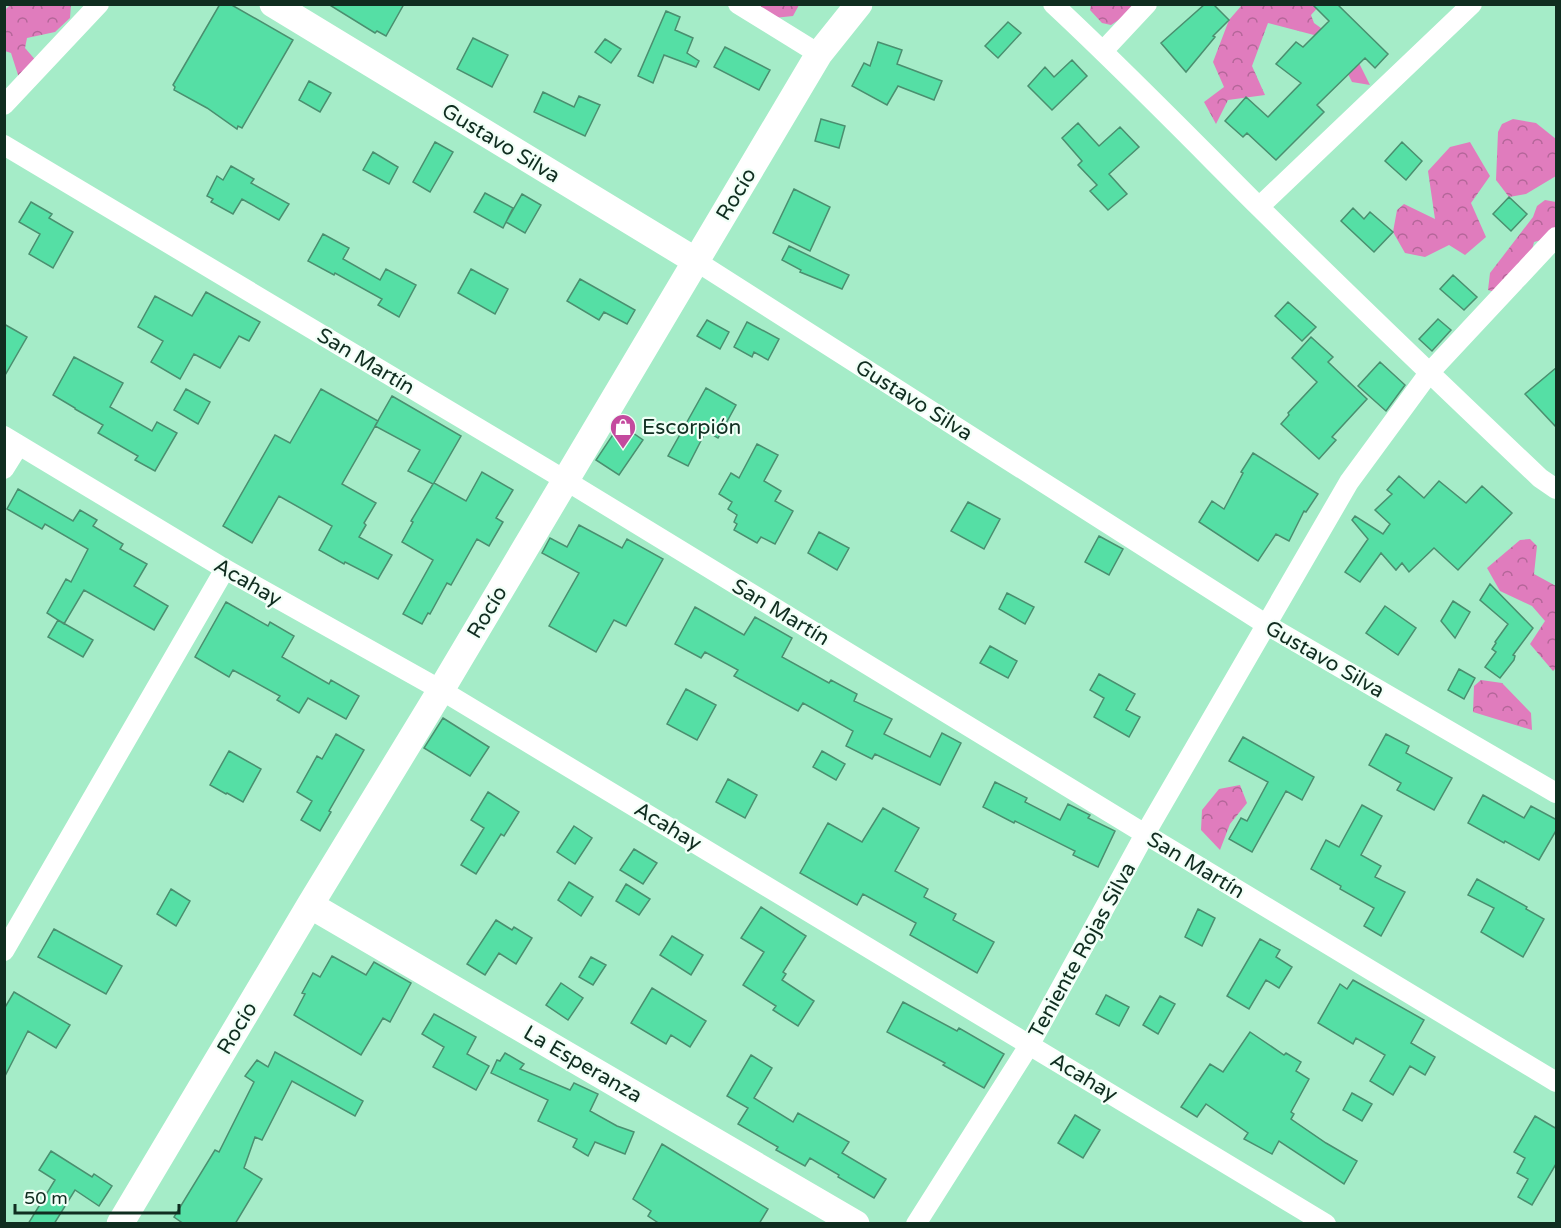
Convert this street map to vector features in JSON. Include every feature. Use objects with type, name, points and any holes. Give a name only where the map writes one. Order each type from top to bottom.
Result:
[{"type":"main road","name":"Gustavo Silva","points":[[273,4],[696,261]]},
{"type":"main road","name":"Rocío","points":[[120,1224],[819,54],[859,4]]},
{"type":"main road","name":"La Esperanza","points":[[310,905],[856,1224]]},
{"type":"street","points":[[4,105],[99,4]]},
{"type":"street","points":[[738,4],[819,54]]},
{"type":"street","points":[[1053,4],[1429,373],[1540,478],[1557,489]]},
{"type":"street","points":[[1103,51],[1147,4]]},
{"type":"street","points":[[1259,207],[1472,4]]},
{"type":"street","name":"San Martín","points":[[4,146],[565,480],[1557,1082]]},
{"type":"street","name":"Teniente Rojas Silva","points":[[916,1224],[1030,1044],[1145,834],[1350,482],[1429,373],[1557,237]]},
{"type":"street","name":"Gustavo Silva","points":[[696,261],[1267,625],[1557,793]]},
{"type":"street","points":[[4,469],[12,440]]},
{"type":"street","name":"Acahay","points":[[12,440],[225,569],[441,690],[1326,1224]]},
{"type":"street","points":[[4,951],[225,569]]},
{"type":"green space","points":[[10,5],[71,5],[70,18],[55,32],[27,38],[25,48],[38,63],[19,78],[11,53],[5,51],[4,11]]},
{"type":"green space","points":[[756,5],[799,5],[793,16],[774,18]]},
{"type":"green space","points":[[1091,5],[1141,5],[1111,25],[1102,23],[1090,10]]},
{"type":"green space","points":[[1242,5],[1320,5],[1311,15],[1314,23],[1353,51],[1370,85],[1352,82],[1348,74],[1314,35],[1268,23],[1252,66],[1265,95],[1228,100],[1216,124],[1204,102],[1224,87],[1213,62],[1229,20]]},
{"type":"green space","points":[[1513,119],[1536,123],[1556,139],[1556,176],[1526,194],[1509,197],[1496,180],[1498,132],[1502,124]]},
{"type":"green space","points":[[1470,142],[1490,176],[1471,203],[1486,237],[1465,255],[1449,245],[1425,257],[1405,253],[1393,232],[1397,210],[1404,204],[1435,219],[1428,171],[1450,147]]},
{"type":"green space","points":[[1545,200],[1556,202],[1556,236],[1534,242],[1523,287],[1506,295],[1488,290],[1490,273],[1533,217],[1537,206]]},
{"type":"green space","points":[[1530,539],[1537,546],[1534,574],[1556,586],[1556,668],[1553,671],[1530,644],[1545,621],[1532,606],[1500,591],[1487,568],[1520,540]]},
{"type":"green space","points":[[1481,680],[1502,683],[1531,713],[1532,730],[1473,712],[1474,686]]},
{"type":"green space","points":[[1240,785],[1247,803],[1230,824],[1220,850],[1201,830],[1202,810],[1219,789]]},
{"type":"building","points":[[220,4],[230,4],[293,40],[242,128],[238,126],[237,129],[207,108],[174,90],[173,85]]},
{"type":"building","points":[[328,4],[404,4],[386,36],[377,31],[375,33]]},
{"type":"building","points":[[1205,4],[1213,4],[1229,20],[1213,36],[1215,37],[1186,72],[1161,43]]},
{"type":"building","points":[[1312,4],[1337,4],[1388,54],[1375,68],[1365,58],[1317,105],[1324,112],[1276,160],[1247,133],[1243,137],[1225,121],[1246,97],[1268,117],[1301,83],[1276,64],[1296,42],[1303,47],[1329,21]]},
{"type":"building","points":[[666,11],[680,17],[675,30],[693,38],[687,53],[699,61],[696,67],[664,55],[653,83],[638,76]]},
{"type":"building","points":[[1008,22],[1021,33],[998,58],[985,46]]},
{"type":"building","points":[[473,38],[508,55],[492,87],[457,69]]},
{"type":"building","points":[[605,39],[621,49],[611,63],[595,52]]},
{"type":"building","points":[[878,42],[902,50],[897,64],[942,81],[934,100],[898,86],[887,105],[852,86],[864,63],[870,66]]},
{"type":"building","points":[[725,47],[770,70],[759,90],[714,67]]},
{"type":"building","points":[[1072,60],[1087,76],[1052,110],[1028,86],[1045,67],[1054,77]]},
{"type":"building","points":[[309,81],[331,93],[320,112],[299,100]]},
{"type":"building","points":[[543,92],[574,107],[579,96],[600,105],[585,136],[534,112]]},
{"type":"building","points":[[821,119],[845,126],[839,148],[815,141]]},
{"type":"building","points":[[1078,123],[1099,146],[1120,127],[1139,147],[1109,174],[1127,194],[1108,210],[1090,191],[1097,185],[1078,165],[1082,161],[1062,138]]},
{"type":"building","points":[[435,142],[453,152],[430,192],[413,182]]},
{"type":"building","points":[[1402,142],[1422,161],[1406,180],[1385,161]]},
{"type":"building","points":[[373,152],[398,167],[389,184],[363,170]]},
{"type":"building","points":[[231,166],[254,179],[251,183],[289,204],[279,220],[242,199],[233,214],[211,202],[213,199],[207,196],[217,176],[223,180]]},
{"type":"building","points":[[794,189],[830,207],[810,251],[773,233]]},
{"type":"building","points":[[485,193],[513,208],[503,228],[474,212]]},
{"type":"building","points":[[522,194],[541,205],[525,233],[506,222]]},
{"type":"building","points":[[1509,197],[1527,214],[1511,231],[1493,214]]},
{"type":"building","points":[[31,202],[52,214],[49,218],[73,232],[53,268],[29,254],[40,234],[19,222]]},
{"type":"building","points":[[1353,208],[1364,219],[1370,212],[1393,232],[1374,252],[1341,221]]},
{"type":"building","points":[[323,234],[349,248],[343,259],[380,280],[386,269],[416,285],[399,317],[378,305],[382,299],[308,261]]},
{"type":"building","points":[[789,246],[849,275],[842,289],[800,272],[801,270],[782,260]]},
{"type":"building","points":[[471,269],[508,289],[495,314],[458,293]]},
{"type":"building","points":[[1453,275],[1477,297],[1464,310],[1440,289]]},
{"type":"building","points":[[580,279],[635,310],[627,324],[604,312],[599,320],[567,301]]},
{"type":"building","points":[[206,292],[260,322],[249,341],[239,336],[220,368],[194,354],[180,379],[151,362],[163,341],[138,327],[155,296],[192,316]]},
{"type":"building","points":[[1288,302],[1316,327],[1302,341],[1275,316]]},
{"type":"building","points":[[1438,319],[1451,330],[1432,351],[1419,339]]},
{"type":"building","points":[[707,320],[729,332],[720,349],[697,336]]},
{"type":"building","points":[[747,322],[779,339],[768,360],[754,352],[752,357],[734,347]]},
{"type":"building","points":[[4,324],[27,337],[4,377]]},
{"type":"building","points":[[1311,337],[1333,357],[1328,362],[1367,399],[1332,437],[1336,440],[1319,459],[1281,424],[1289,415],[1288,413],[1317,382],[1292,358]]},
{"type":"building","points":[[74,357],[123,383],[110,407],[152,431],[157,422],[177,433],[155,471],[135,460],[138,456],[98,433],[103,425],[53,395]]},
{"type":"building","points":[[1380,362],[1405,385],[1386,411],[1358,386]]},
{"type":"building","points":[[1557,367],[1557,428],[1525,394]]},
{"type":"building","points":[[706,388],[736,405],[718,438],[706,431],[688,466],[668,456]]},
{"type":"building","points":[[186,389],[210,402],[198,424],[174,410]]},
{"type":"building","points":[[321,389],[378,421],[342,484],[376,503],[359,537],[392,555],[378,579],[319,550],[332,526],[279,496],[252,543],[223,526],[275,435],[290,443]]},
{"type":"building","points":[[392,396],[461,436],[434,483],[466,501],[482,472],[513,490],[496,518],[503,522],[489,546],[477,539],[451,585],[447,583],[422,624],[403,614],[433,560],[402,542],[413,522],[411,521],[433,484],[408,471],[420,450],[375,426]]},
{"type":"building","points":[[620,424],[643,440],[619,475],[596,460]]},
{"type":"building","points":[[757,444],[778,455],[764,481],[781,491],[775,501],[793,511],[775,544],[761,537],[757,543],[734,530],[737,515],[728,509],[732,502],[719,494],[731,473],[739,478]]},
{"type":"building","points":[[1253,453],[1318,494],[1306,512],[1304,511],[1289,541],[1276,534],[1258,561],[1199,522],[1212,501],[1224,509],[1243,473],[1241,472]]},
{"type":"building","points":[[1399,476],[1424,498],[1439,481],[1466,503],[1482,486],[1512,513],[1458,570],[1434,548],[1409,572],[1402,563],[1396,570],[1381,553],[1360,582],[1345,572],[1368,539],[1352,520],[1355,516],[1383,534],[1390,524],[1375,510],[1392,494],[1387,490]]},
{"type":"building","points":[[18,489],[73,521],[80,510],[97,520],[93,526],[123,544],[120,549],[147,564],[134,586],[168,606],[154,630],[84,590],[64,624],[47,613],[66,579],[71,582],[88,549],[45,524],[42,529],[7,509]]},
{"type":"building","points":[[968,502],[1000,519],[984,549],[951,531]]},
{"type":"building","points":[[579,525],[622,548],[627,539],[663,559],[626,626],[614,620],[596,652],[549,626],[579,573],[542,553],[550,538],[567,547]]},
{"type":"building","points":[[819,532],[849,548],[837,570],[808,553]]},
{"type":"building","points":[[1099,536],[1123,549],[1109,575],[1085,562]]},
{"type":"building","points":[[1490,584],[1533,628],[1513,655],[1514,660],[1500,678],[1485,667],[1496,652],[1492,649],[1495,642],[1508,624],[1480,600]]},
{"type":"building","points":[[1007,593],[1034,607],[1025,624],[999,609]]},
{"type":"building","points":[[1453,601],[1470,612],[1455,638],[1441,621]]},
{"type":"building","points":[[226,602],[268,626],[270,622],[294,636],[282,657],[329,684],[331,680],[359,696],[346,719],[308,698],[299,713],[277,700],[280,696],[233,670],[229,677],[195,657]]},
{"type":"building","points":[[1385,606],[1416,628],[1398,655],[1366,633]]},
{"type":"building","points":[[695,607],[744,635],[755,617],[792,638],[782,657],[829,683],[831,680],[857,694],[854,701],[892,719],[884,734],[930,757],[942,733],[961,743],[940,785],[875,754],[872,759],[846,746],[853,731],[803,703],[798,711],[734,676],[738,670],[705,652],[701,658],[675,644]]},
{"type":"building","points":[[58,620],[93,640],[83,657],[48,637]]},
{"type":"building","points":[[990,646],[1017,661],[1008,678],[980,663]]},
{"type":"building","points":[[1459,669],[1475,678],[1464,699],[1448,690]]},
{"type":"building","points":[[1099,674],[1135,694],[1126,710],[1140,717],[1129,737],[1094,717],[1104,698],[1090,690]]},
{"type":"building","points":[[686,689],[716,705],[697,740],[667,724]]},
{"type":"building","points":[[443,718],[489,747],[470,776],[424,748]]},
{"type":"building","points":[[336,734],[364,750],[320,831],[301,820],[312,801],[297,792],[317,756],[322,759]]},
{"type":"building","points":[[1386,734],[1409,746],[1406,753],[1452,778],[1434,810],[1397,790],[1401,783],[1369,765]]},
{"type":"building","points":[[1243,737],[1314,777],[1302,800],[1286,791],[1252,852],[1229,839],[1241,818],[1247,821],[1268,782],[1229,761]]},
{"type":"building","points":[[229,751],[261,769],[243,802],[210,785]]},
{"type":"building","points":[[822,751],[845,764],[836,780],[813,767]]},
{"type":"building","points":[[728,779],[757,795],[745,818],[716,802]]},
{"type":"building","points":[[995,782],[1027,798],[1025,802],[1060,820],[1068,804],[1090,815],[1088,818],[1115,831],[1098,867],[1073,855],[1075,851],[983,807]]},
{"type":"building","points":[[488,792],[519,812],[504,836],[501,834],[476,874],[461,865],[484,828],[471,820]]},
{"type":"building","points":[[1483,795],[1524,818],[1531,806],[1557,820],[1557,829],[1539,860],[1468,823]]},
{"type":"building","points":[[1362,805],[1382,816],[1361,855],[1381,866],[1375,877],[1405,892],[1381,936],[1364,926],[1374,908],[1311,869],[1326,840],[1339,847]]},
{"type":"building","points":[[883,808],[919,828],[895,871],[928,889],[924,897],[956,914],[953,920],[994,942],[977,973],[910,935],[916,923],[863,894],[857,905],[800,873],[828,823],[862,842]]},
{"type":"building","points":[[574,826],[592,838],[575,864],[557,852]]},
{"type":"building","points":[[634,849],[657,863],[643,884],[620,870]]},
{"type":"building","points":[[1477,879],[1544,919],[1523,957],[1481,932],[1494,908],[1468,895]]},
{"type":"building","points":[[569,882],[593,897],[581,916],[558,900]]},
{"type":"building","points":[[626,884],[650,899],[639,915],[616,901]]},
{"type":"building","points":[[171,889],[190,901],[176,926],[157,914]]},
{"type":"building","points":[[761,907],[806,936],[783,972],[786,974],[782,980],[814,1001],[798,1026],[773,1010],[776,1006],[743,985],[764,952],[741,938]]},
{"type":"building","points":[[1198,909],[1215,918],[1202,946],[1185,937]]},
{"type":"building","points":[[496,920],[532,938],[516,964],[499,953],[485,975],[467,964]]},
{"type":"building","points":[[54,929],[122,966],[106,994],[38,957]]},
{"type":"building","points":[[672,936],[703,955],[691,975],[660,955]]},
{"type":"building","points":[[1260,939],[1280,950],[1276,957],[1292,967],[1279,988],[1266,980],[1249,1009],[1227,996]]},
{"type":"building","points":[[332,956],[366,975],[374,962],[411,983],[390,1022],[383,1018],[361,1055],[294,1015],[313,973],[320,977]]},
{"type":"building","points":[[591,957],[606,965],[593,985],[579,977]]},
{"type":"building","points":[[1353,980],[1424,1020],[1411,1043],[1435,1057],[1425,1075],[1410,1066],[1393,1095],[1370,1081],[1385,1055],[1356,1038],[1353,1044],[1318,1023],[1340,984],[1347,989]]},
{"type":"building","points":[[561,983],[583,998],[568,1020],[546,1005]]},
{"type":"building","points":[[652,988],[706,1021],[690,1047],[671,1035],[666,1044],[631,1023]]},
{"type":"building","points":[[14,992],[70,1025],[56,1048],[28,1031],[4,1078],[4,1009]]},
{"type":"building","points":[[1106,995],[1129,1007],[1119,1026],[1096,1014]]},
{"type":"building","points":[[1160,996],[1175,1004],[1158,1034],[1143,1025]]},
{"type":"building","points":[[903,1002],[957,1031],[959,1028],[1004,1054],[984,1088],[943,1065],[945,1063],[887,1032]]},
{"type":"building","points":[[434,1014],[476,1037],[467,1054],[489,1066],[476,1090],[433,1067],[444,1047],[422,1034]]},
{"type":"building","points":[[1250,1032],[1284,1055],[1286,1053],[1301,1062],[1296,1071],[1309,1079],[1291,1112],[1294,1114],[1291,1119],[1357,1161],[1344,1184],[1279,1141],[1272,1154],[1244,1139],[1248,1133],[1206,1104],[1197,1117],[1181,1107],[1210,1064],[1223,1072]]},
{"type":"building","points":[[275,1052],[363,1101],[355,1116],[292,1081],[262,1140],[255,1137],[244,1168],[262,1179],[235,1224],[184,1224],[174,1217],[215,1150],[219,1152],[254,1082],[245,1076],[257,1060],[268,1067]]},
{"type":"building","points":[[505,1053],[524,1064],[520,1069],[570,1090],[574,1083],[598,1094],[590,1111],[617,1126],[634,1132],[625,1154],[595,1142],[588,1156],[573,1147],[577,1139],[538,1121],[548,1100],[491,1073],[497,1060],[500,1061]]},
{"type":"building","points":[[751,1055],[772,1068],[754,1098],[793,1122],[798,1113],[849,1142],[842,1153],[886,1179],[874,1198],[810,1158],[805,1166],[776,1150],[778,1147],[738,1124],[748,1108],[727,1096]]},
{"type":"building","points":[[1352,1093],[1372,1104],[1362,1121],[1343,1110]]},
{"type":"building","points":[[1075,1115],[1100,1130],[1083,1158],[1058,1143]]},
{"type":"building","points":[[1535,1116],[1557,1129],[1556,1164],[1532,1205],[1518,1197],[1528,1179],[1517,1173],[1525,1158],[1514,1152]]},
{"type":"building","points":[[662,1144],[768,1209],[759,1224],[660,1224],[648,1216],[651,1211],[633,1199]]},
{"type":"building","points":[[51,1151],[92,1177],[94,1174],[112,1186],[99,1206],[75,1190],[54,1224],[28,1224],[55,1180],[39,1170]]},
{"type":"place","name":"Escorpión","points":[[623,450]]}]
